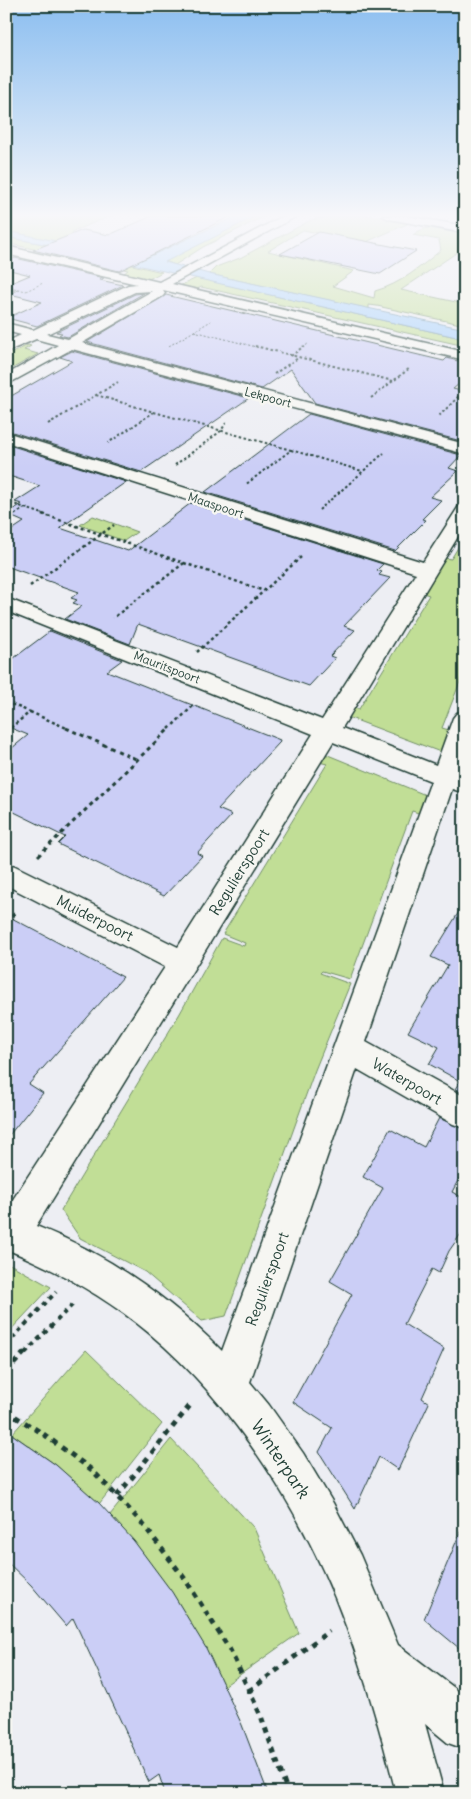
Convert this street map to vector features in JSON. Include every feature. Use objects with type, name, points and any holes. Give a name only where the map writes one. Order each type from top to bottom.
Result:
[{"type":"street","points":[[6,348],[108,300]]},
{"type":"street","points":[[6,382],[148,300]]},
{"type":"street","points":[[222,300],[465,356]]},
{"type":"street","name":"Lekpoort","points":[[6,327],[465,449]]},
{"type":"street","name":"Maaspoort","points":[[13,439],[218,506],[428,570]]},
{"type":"street","name":"Regulierspoort","points":[[9,1233],[183,962],[465,510]]},
{"type":"street","name":"Mauritspoort","points":[[6,604],[455,781]]},
{"type":"street","name":"Regulierspoort","points":[[222,1380],[348,1048],[455,781],[465,718]]},
{"type":"street","name":"Muiderpoort","points":[[11,875],[183,962]]},
{"type":"street","name":"Waterpoort","points":[[348,1048],[465,1114]]},
{"type":"street","name":"Winterpark","points":[[9,1233],[59,1253],[90,1271],[153,1313],[184,1340],[222,1380],[276,1450],[306,1495],[329,1537],[361,1607],[383,1662],[420,1793]]},
{"type":"street","points":[[383,1662],[465,1726]]},
{"type":"path","points":[[13,439],[96,395],[194,331],[239,305]]},
{"type":"path","points":[[194,331],[393,381]]},
{"type":"path","points":[[348,418],[433,350]]},
{"type":"path","points":[[296,530],[363,472],[412,435],[465,390]]},
{"type":"path","points":[[96,395],[363,472]]},
{"type":"path","points":[[80,461],[154,412]]},
{"type":"path","points":[[151,484],[221,431],[226,422]]},
{"type":"path","points":[[218,506],[291,450]]},
{"type":"path","points":[[6,501],[264,591]]},
{"type":"path","points":[[6,520],[25,508]]},
{"type":"path","points":[[27,588],[114,525]]},
{"type":"path","points":[[176,671],[322,538]]},
{"type":"path","points":[[89,637],[184,563]]},
{"type":"path","points":[[11,875],[138,760],[214,686]]},
{"type":"path","points":[[6,702],[138,760]]},
{"type":"path","points":[[6,732],[30,712]]},
{"type":"path","points":[[6,1345],[90,1271]]},
{"type":"path","points":[[6,1372],[90,1271]]},
{"type":"path","points":[[117,1496],[222,1380]]},
{"type":"path","points":[[6,1411],[42,1433],[92,1470],[142,1523],[185,1579],[230,1650],[261,1716],[288,1793]]},
{"type":"path","points":[[249,1691],[361,1607]]},
{"type":"green space","points":[[259,300],[293,300],[465,339],[465,346]]},
{"type":"green space","points":[[328,300],[447,300],[465,304],[465,325],[377,306],[369,305],[369,309]]},
{"type":"green space","points":[[28,345],[31,346],[24,350],[38,354],[6,372],[6,356]]},
{"type":"green space","points":[[93,516],[137,532],[124,541],[80,525]]},
{"type":"green space","points":[[465,536],[465,669],[442,728],[452,731],[443,753],[345,716],[353,708],[359,709],[429,595],[423,593],[444,558],[451,559]]},
{"type":"green space","points":[[323,753],[428,796],[422,814],[412,811],[350,979],[322,971],[320,973],[350,984],[315,1070],[226,1316],[202,1321],[145,1272],[80,1238],[61,1210],[179,1015],[222,938],[244,946],[245,943],[223,934],[327,764],[319,762]]},
{"type":"green space","points":[[6,1262],[51,1287],[6,1335]]},
{"type":"green space","points":[[86,1350],[162,1424],[99,1504],[56,1465],[12,1434]]},
{"type":"green space","points":[[171,1439],[254,1528],[299,1633],[224,1686],[110,1515]]},
{"type":"water","points":[[292,300],[330,300],[465,329],[465,339]]},
{"type":"building","points":[[34,300],[92,300],[37,326],[7,318],[42,302]]},
{"type":"building","points":[[123,300],[132,300],[68,337],[59,335],[62,333],[56,332]]},
{"type":"building","points":[[158,300],[187,300],[444,361],[447,358],[465,363],[465,379],[453,389],[465,392],[465,442],[315,403],[291,369],[262,389],[87,342]]},
{"type":"building","points":[[72,351],[249,398],[141,472],[6,430],[6,399],[72,361],[60,357]]},
{"type":"building","points":[[309,414],[461,455],[449,468],[458,471],[430,497],[441,500],[422,519],[426,520],[395,551],[205,492]]},
{"type":"building","points":[[6,444],[126,482],[60,528],[128,551],[191,503],[383,564],[377,570],[382,572],[379,575],[390,578],[344,626],[355,630],[330,656],[335,658],[309,686],[138,624],[130,644],[65,619],[82,606],[73,603],[77,600],[71,598],[79,592],[6,566],[6,534],[24,522],[6,514],[22,504],[15,502],[40,486],[6,475]]},
{"type":"building","points":[[50,631],[122,660],[107,671],[280,740],[218,809],[232,815],[197,853],[202,856],[164,896],[58,844],[65,837],[6,808],[6,753],[28,735],[6,726],[6,664]]},
{"type":"building","points":[[465,902],[465,1095],[455,1089],[460,1081],[429,1064],[439,1047],[408,1032],[448,965],[431,957]]},
{"type":"building","points":[[6,915],[123,977],[29,1084],[43,1093],[6,1139]]},
{"type":"building","points":[[439,1118],[465,1130],[465,1167],[452,1192],[465,1199],[465,1228],[449,1251],[439,1273],[432,1269],[404,1324],[444,1349],[422,1398],[429,1403],[398,1470],[379,1457],[355,1509],[319,1452],[332,1428],[293,1402],[352,1294],[330,1281],[383,1188],[363,1177],[390,1129],[424,1147]]},
{"type":"building","points":[[6,1430],[56,1465],[99,1503],[134,1541],[172,1592],[206,1648],[242,1725],[268,1793],[165,1793],[159,1775],[149,1782],[73,1618],[66,1626],[31,1585],[6,1561]]},
{"type":"building","points":[[465,1523],[465,1653],[424,1619]]}]
